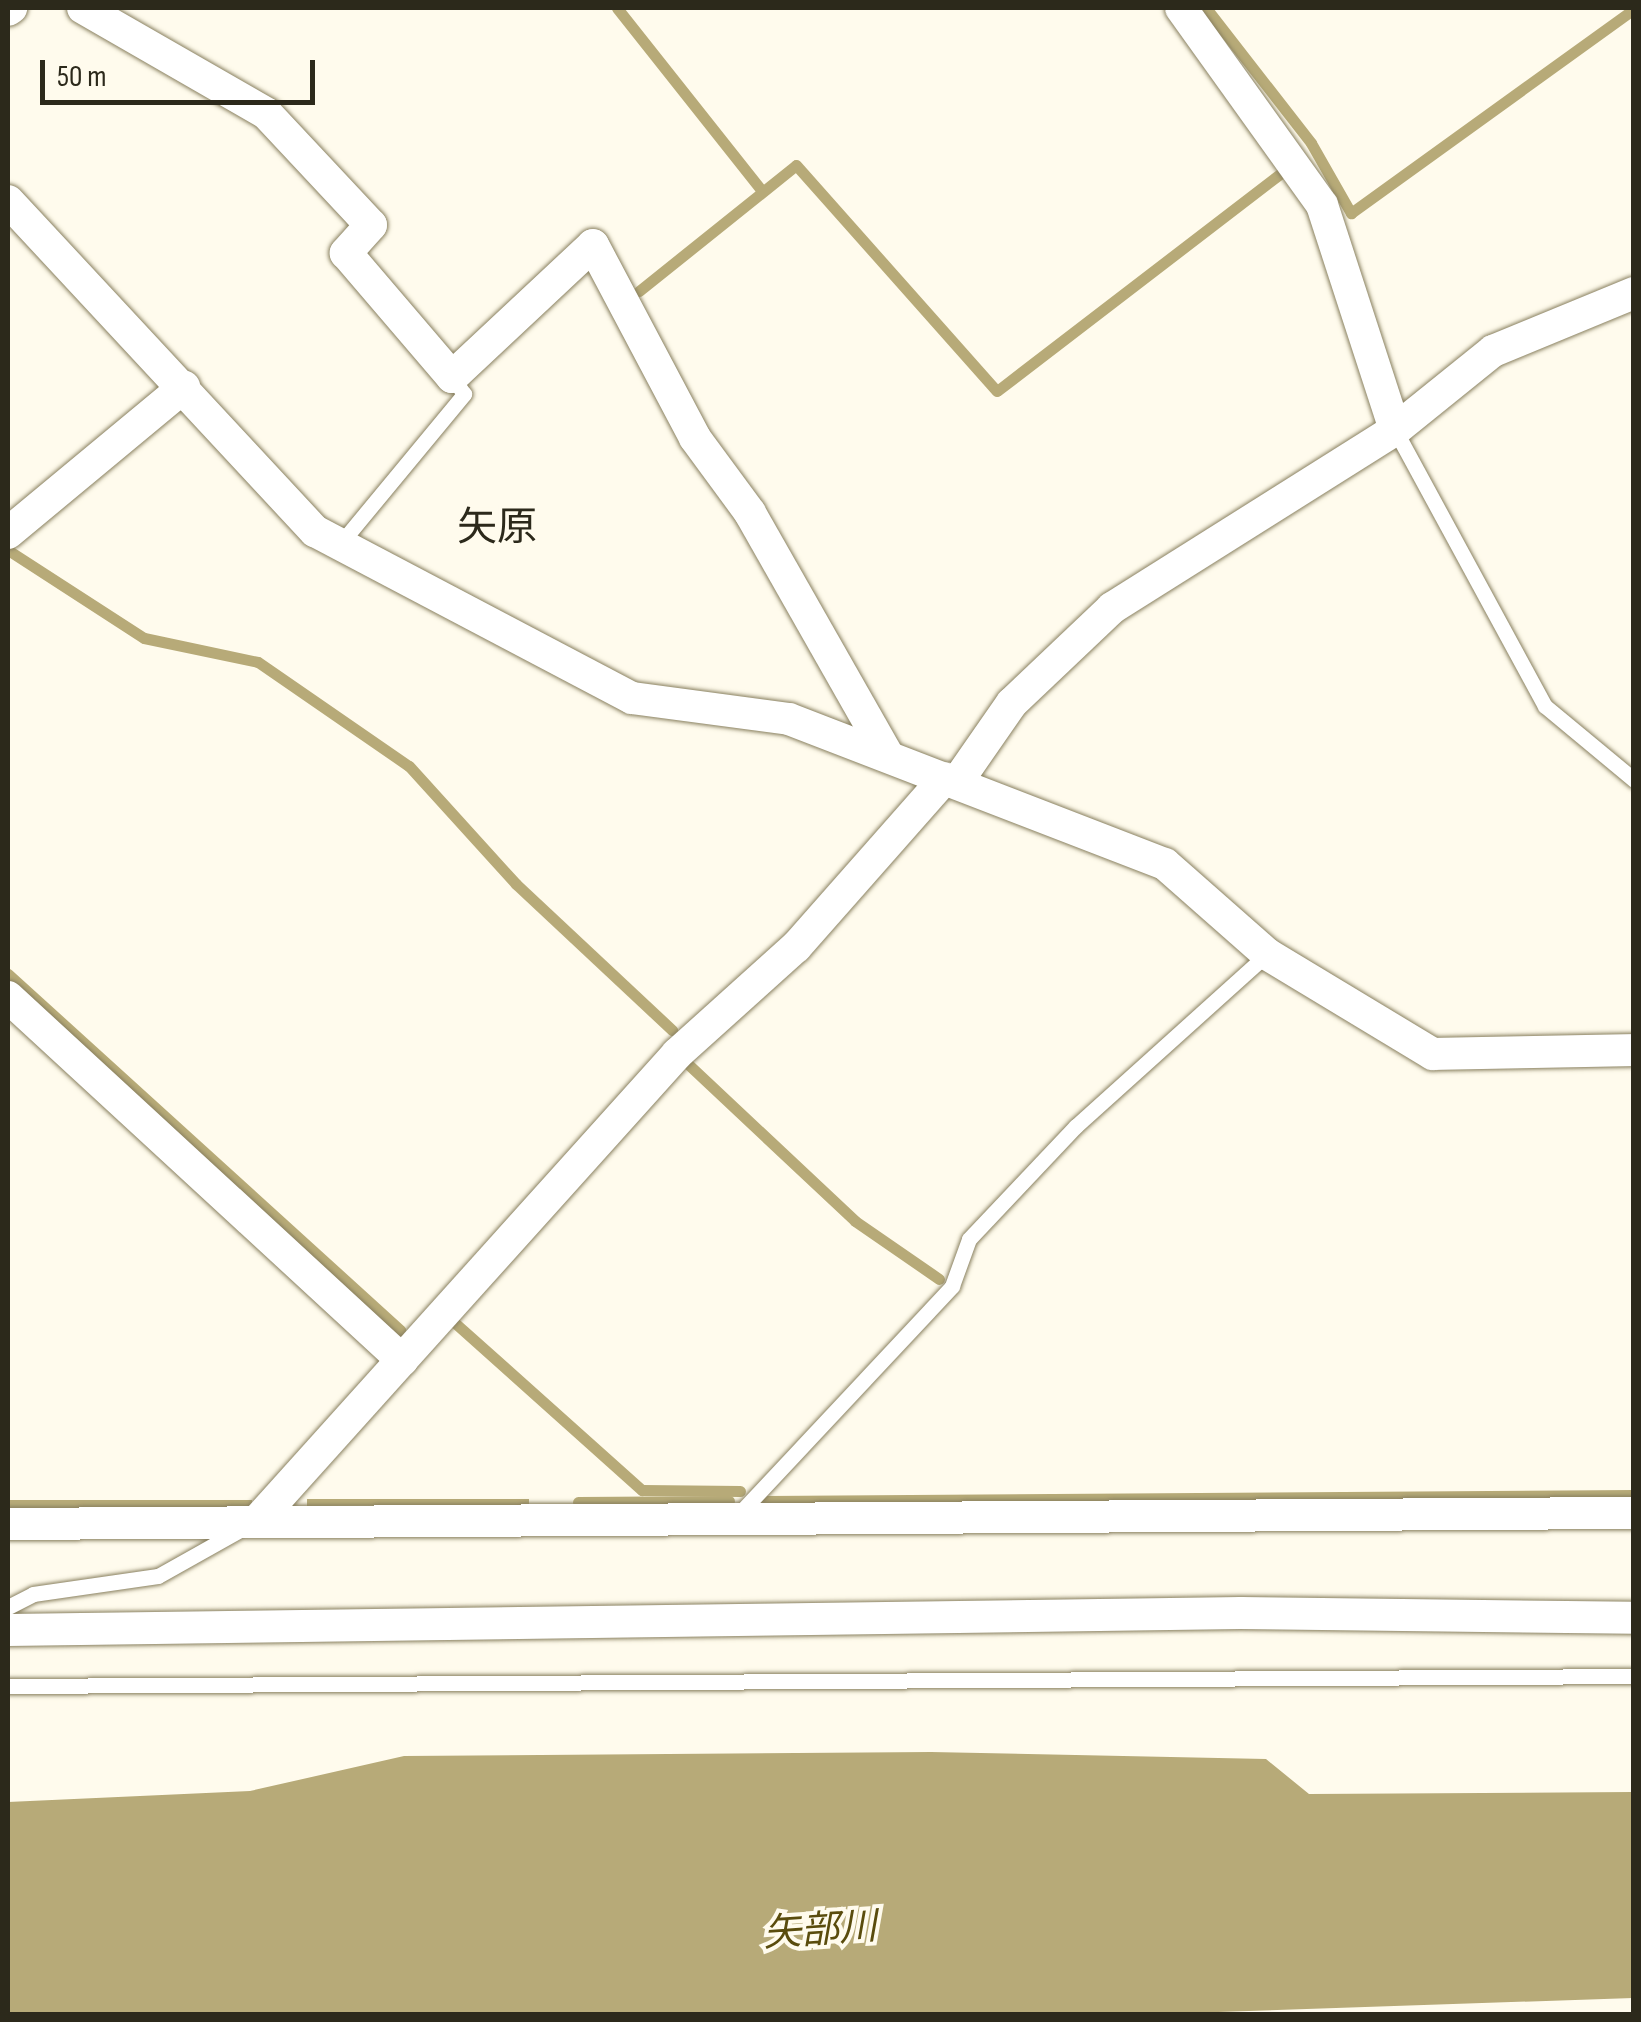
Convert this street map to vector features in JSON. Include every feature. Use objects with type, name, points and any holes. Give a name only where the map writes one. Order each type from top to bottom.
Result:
[{"type":"street","points":[[83,8],[267,114],[371,225],[346,253],[452,377],[593,245],[695,438],[750,514],[886,754]]},
{"type":"street","points":[[1181,8],[1322,204],[1395,430]]},
{"type":"street","points":[[8,202],[315,531],[632,698],[789,719],[1165,864],[1267,954],[1433,1054],[1634,1050]]},
{"type":"street","points":[[257,1521],[676,1054],[796,947],[951,780],[1012,703],[1112,608],[1395,430],[1522,334],[1634,293]]},
{"type":"street","points":[[8,533],[184,387]]},
{"type":"street","points":[[8,997],[402,1360]]},
{"type":"street","points":[[8,1524],[1634,1514]]},
{"type":"street","points":[[8,1630],[1240,1613],[1634,1618]]},
{"type":"lane","points":[[340,544],[464,394],[452,377]]},
{"type":"lane","points":[[1395,430],[1546,706],[1634,780]]},
{"type":"lane","points":[[735,1519],[952,1286],[969,1239],[1076,1126],[1267,954]]},
{"type":"lane","points":[[8,1607],[33,1594],[158,1576],[257,1521]]},
{"type":"lane","points":[[8,1686],[1634,1676]]},
{"type":"water","points":[[307,1499],[529,1499],[529,1505],[307,1506]]},
{"type":"water","points":[[8,1500],[252,1500],[252,1507],[8,1509]]},
{"type":"water","name":"矢部川","points":[[931,1752],[1266,1759],[1309,1794],[1633,1792],[1633,1998],[1157,2014],[8,2014],[8,1802],[250,1791],[404,1756]]},
{"type":"waterway","points":[[617,8],[762,191]]},
{"type":"waterway","points":[[1206,8],[1311,143],[1351,213],[1634,9]]},
{"type":"waterway","points":[[639,291],[796,165],[997,391],[1285,170]]},
{"type":"waterway","points":[[11,552],[144,638],[258,662],[409,766],[516,884],[672,1030]]},
{"type":"waterway","points":[[8,974],[400,1330]]},
{"type":"waterway","points":[[689,1065],[855,1221],[939,1279]]},
{"type":"waterway","points":[[455,1323],[642,1490],[740,1491]]},
{"type":"waterway","points":[[767,1501],[1634,1495]]},
{"type":"waterway","points":[[578,1502],[729,1501]]},
{"type":"district","name":"矢原","points":[[497,528]]}]
